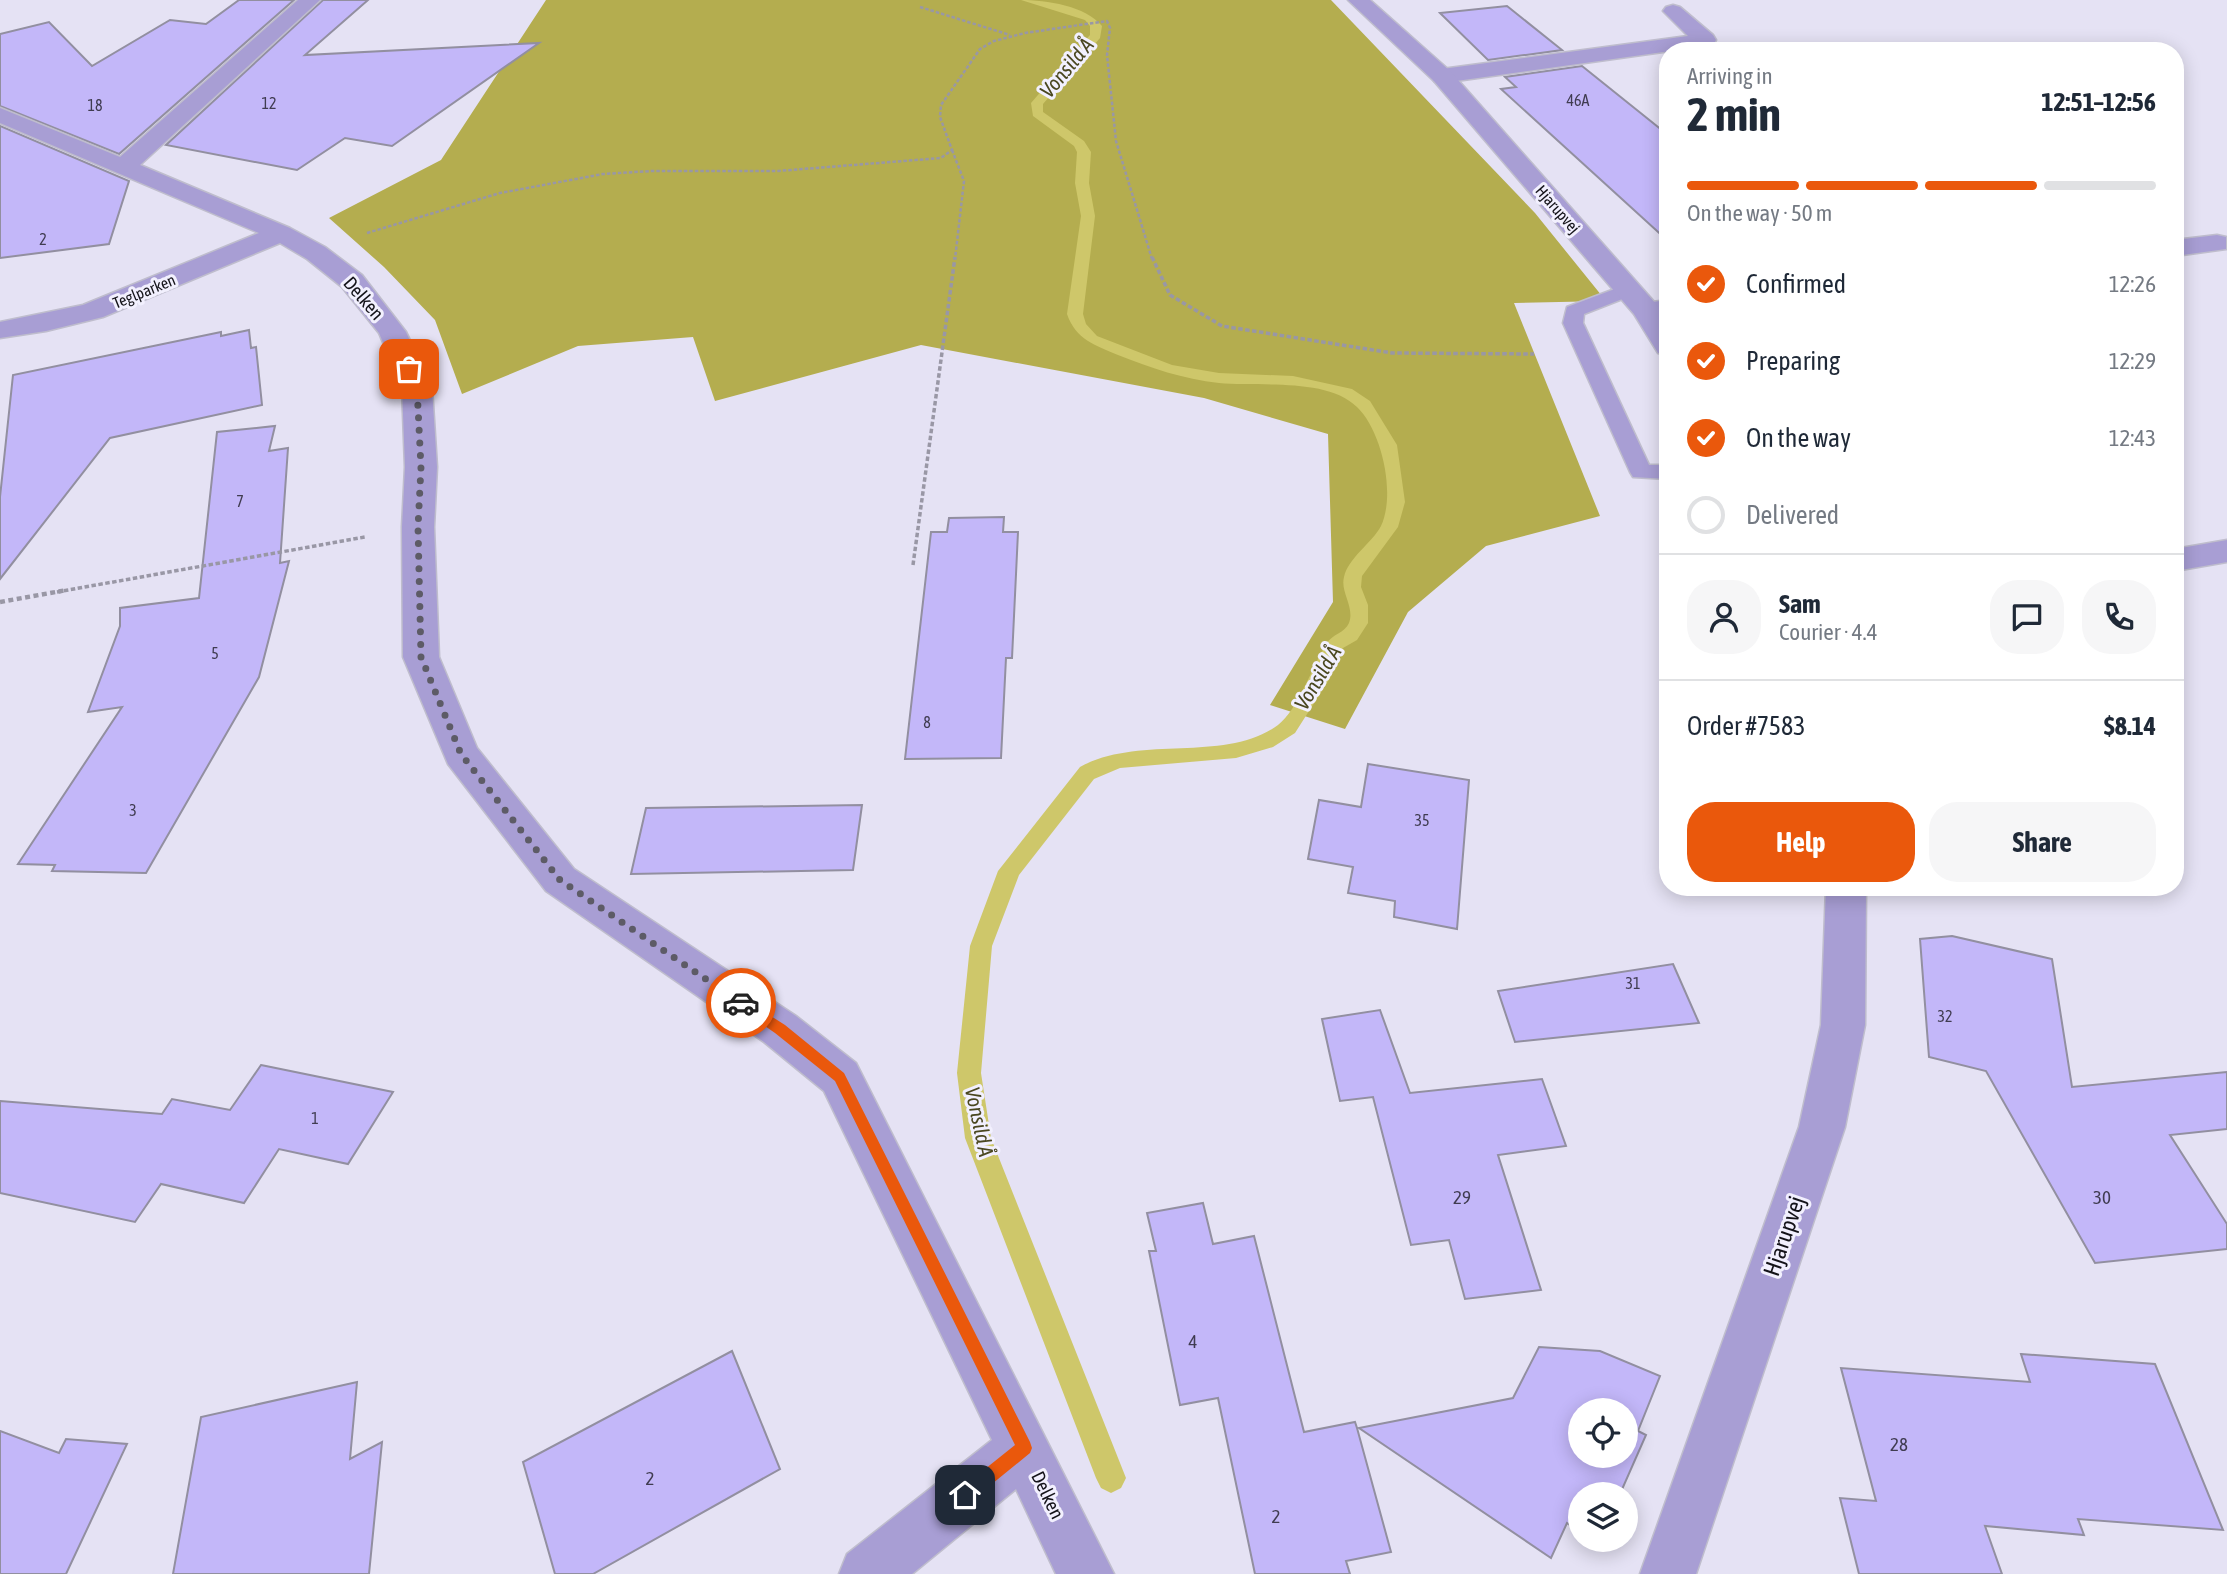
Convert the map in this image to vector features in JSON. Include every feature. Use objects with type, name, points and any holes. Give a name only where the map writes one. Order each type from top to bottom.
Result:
[{"type":"street","points":[[124,166],[310,0]]},
{"type":"street","name":"Hjarupvej","points":[[1358,0],[1442,76],[1647,303],[1659,328]]},
{"type":"street","points":[[1673,11],[1704,40],[1689,42]]},
{"type":"street","points":[[1442,76],[1659,46]]},
{"type":"street","name":"Delken","points":[[0,115],[281,233],[316,253],[352,281],[392,332],[417,388],[421,467],[418,527],[421,657],[461,754],[560,880],[780,1029],[840,1077],[1086,1574]]},
{"type":"street","name":"Teglparken","points":[[0,330],[46,323],[93,311],[281,233]]},
{"type":"street","points":[[2184,247],[2217,243]]},
{"type":"street","points":[[2184,558],[2227,551]]},
{"type":"street","name":"Hjarupvej","points":[[1668,1574],[1822,1127],[1843,1025],[1846,896]]},
{"type":"street","points":[[867,1574],[1024,1448]]},
{"type":"lane","points":[[1647,303],[1574,311],[1573,323],[1641,472],[1659,472]]},
{"type":"path","points":[[920,7],[1011,35]]},
{"type":"path","points":[[913,565],[947,333],[964,181],[951,138],[941,124],[941,105],[958,83],[965,65],[985,45],[1011,35],[1107,21],[1110,28],[1107,55],[1116,141],[1150,254],[1170,295],[1222,326],[1392,353],[1588,354]]},
{"type":"path","points":[[316,253],[423,214],[512,191],[585,178],[637,171],[752,173],[838,168],[941,158],[953,150]]},
{"type":"path","points":[[0,602],[418,527]]},
{"type":"shaded area","points":[[546,0],[1331,0],[1535,213],[1606,301],[1514,303],[1600,516],[1486,546],[1408,612],[1345,729],[1270,705],[1333,602],[1328,434],[1204,398],[921,345],[715,401],[693,337],[578,346],[462,394],[435,320],[384,267],[329,218],[441,160]]},
{"type":"building","points":[[239,0],[294,0],[119,154],[0,106],[0,34],[49,22],[92,66],[170,20],[206,24]]},
{"type":"building","points":[[323,0],[368,0],[305,55],[539,43],[392,146],[345,138],[297,170],[166,145]]},
{"type":"building","points":[[1507,6],[1562,50],[1488,60],[1440,13]]},
{"type":"building","points":[[1582,66],[1659,128],[1659,233],[1501,89],[1516,87],[1505,77]]},
{"type":"building","points":[[0,126],[129,181],[109,244],[0,258]]},
{"type":"building","points":[[249,330],[251,348],[256,347],[262,405],[110,438],[0,579],[0,497],[13,375],[221,332],[221,336]]},
{"type":"building","points":[[275,426],[269,451],[288,448],[280,563],[289,561],[259,677],[146,873],[52,871],[55,865],[18,864],[122,707],[88,712],[120,626],[120,608],[199,598],[217,432]]},
{"type":"building","points":[[1004,517],[1003,532],[1018,532],[1012,658],[1006,658],[1001,758],[905,759],[931,532],[947,532],[949,518]]},
{"type":"building","points":[[1368,764],[1469,780],[1457,929],[1394,917],[1395,901],[1348,893],[1353,867],[1308,859],[1319,800],[1361,807]]},
{"type":"building","points":[[862,805],[853,870],[631,874],[646,808]]},
{"type":"building","points":[[1952,936],[2052,959],[2072,1087],[2227,1072],[2227,1129],[2170,1135],[2227,1224],[2227,1249],[2095,1263],[1986,1071],[1929,1057],[1920,939]]},
{"type":"building","points":[[1673,964],[1699,1023],[1515,1042],[1498,991]]},
{"type":"building","points":[[1380,1010],[1410,1093],[1542,1079],[1566,1146],[1498,1155],[1541,1290],[1465,1299],[1449,1240],[1411,1245],[1373,1097],[1340,1101],[1322,1019]]},
{"type":"building","points":[[261,1065],[393,1092],[348,1164],[279,1149],[244,1203],[161,1184],[135,1222],[0,1193],[0,1101],[162,1114],[172,1099],[230,1110]]},
{"type":"building","points":[[1203,1203],[1213,1244],[1254,1236],[1304,1432],[1355,1422],[1391,1552],[1346,1561],[1350,1574],[1255,1574],[1218,1398],[1180,1405],[1149,1251],[1156,1251],[1147,1213]]},
{"type":"building","points":[[1539,1347],[1600,1351],[1660,1376],[1638,1431],[1638,1398],[1568,1398],[1568,1468],[1631,1468],[1625,1482],[1568,1482],[1568,1524],[1551,1558],[1359,1428],[1513,1398]]},
{"type":"building","points":[[732,1351],[780,1469],[593,1574],[555,1574],[523,1462]]},
{"type":"building","points":[[2021,1354],[2155,1364],[2223,1530],[2078,1519],[2084,1535],[1985,1526],[2002,1574],[1859,1574],[1840,1498],[1876,1501],[1841,1368],[2030,1382]]},
{"type":"building","points":[[357,1382],[350,1459],[382,1442],[369,1574],[173,1574],[201,1417]]},
{"type":"building","points":[[0,1431],[59,1453],[66,1439],[127,1444],[66,1574],[0,1574]]},
{"type":"building","points":[[1638,1431],[1646,1435],[1638,1453]]},
{"type":"waterway","name":"Vonsild Å","points":[[1027,0],[1089,18],[1096,26],[1096,36],[1037,103],[1037,113],[1079,144],[1084,152],[1082,183],[1088,216],[1075,314],[1079,326],[1092,339],[1168,369],[1219,378],[1293,381],[1346,392],[1364,404],[1389,445],[1396,502],[1389,527],[1353,575],[1352,587],[1359,605],[1359,623],[1350,635],[1336,643],[1320,678],[1288,728],[1266,742],[1236,750],[1120,760],[1105,763],[1087,773],[1009,871],[981,946],[969,1073],[978,1138],[1111,1478]]},
{"type":"way so far","points":[[409,369],[417,388],[421,467],[418,527],[421,657],[461,754],[560,880],[741,1003]]},
{"type":"route","points":[[741,1003],[780,1029],[840,1077],[1024,1448],[965,1495]]}]
